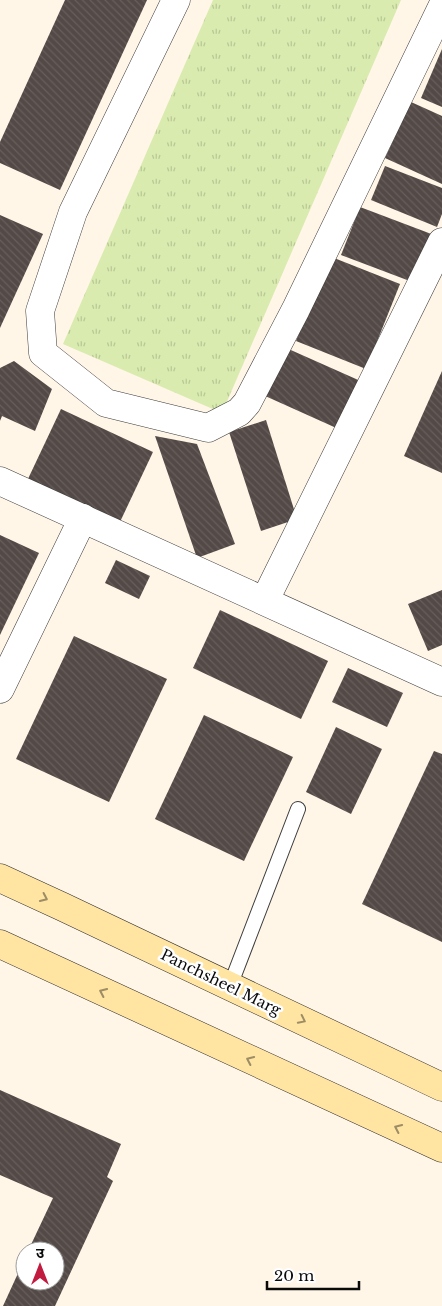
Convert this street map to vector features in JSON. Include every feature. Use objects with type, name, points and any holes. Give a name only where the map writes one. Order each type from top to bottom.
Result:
[{"type":"main road","name":"Panchsheel Marg","points":[[0,878],[442,1087]]},
{"type":"main road","points":[[0,944],[442,1148]]},
{"type":"street","points":[[176,0],[72,212],[40,312],[43,353],[106,404],[208,428],[239,412],[247,404],[300,300],[442,6]]},
{"type":"street","points":[[265,600],[442,242]]},
{"type":"street","points":[[0,481],[442,682]]},
{"type":"street","points":[[0,688],[83,518]]},
{"type":"lane","points":[[230,986],[298,810]]},
{"type":"green space","points":[[213,0],[401,0],[222,413],[63,344]]},
{"type":"building","points":[[65,0],[147,0],[60,190],[0,163],[0,142]]},
{"type":"building","points":[[442,49],[442,107],[421,98]]},
{"type":"building","points":[[411,102],[442,116],[442,184],[385,158]]},
{"type":"building","points":[[385,166],[442,188],[442,214],[437,227],[371,200]]},
{"type":"building","points":[[360,207],[434,235],[415,283],[341,255]]},
{"type":"building","points":[[0,215],[43,234],[0,328]]},
{"type":"building","points":[[329,256],[400,284],[366,369],[296,341]]},
{"type":"building","points":[[284,347],[365,383],[343,431],[263,395]]},
{"type":"building","points":[[14,361],[52,389],[35,431],[2,416],[0,421],[0,368]]},
{"type":"building","points":[[442,371],[442,473],[404,456]]},
{"type":"building","points":[[61,409],[153,452],[119,524],[27,481]]},
{"type":"building","points":[[266,420],[297,519],[261,531],[229,432]]},
{"type":"building","points":[[155,436],[197,444],[235,544],[197,558]]},
{"type":"building","points":[[0,535],[39,553],[0,635]]},
{"type":"building","points":[[116,560],[150,576],[139,599],[105,583]]},
{"type":"building","points":[[442,590],[442,645],[428,651],[408,604]]},
{"type":"building","points":[[220,610],[328,661],[301,719],[193,668]]},
{"type":"building","points":[[74,636],[167,679],[109,802],[16,759]]},
{"type":"building","points":[[348,668],[403,693],[387,727],[332,702]]},
{"type":"building","points":[[204,715],[293,757],[244,861],[155,819]]},
{"type":"building","points":[[336,727],[382,749],[351,814],[306,792]]},
{"type":"building","points":[[434,751],[442,754],[442,942],[362,904]]},
{"type":"building","points":[[0,1090],[121,1144],[107,1177],[113,1181],[65,1284],[65,1241],[33,1241],[53,1198],[0,1175]]},
{"type":"building","points":[[15,1280],[15,1291],[62,1291],[55,1306],[3,1306]]}]
